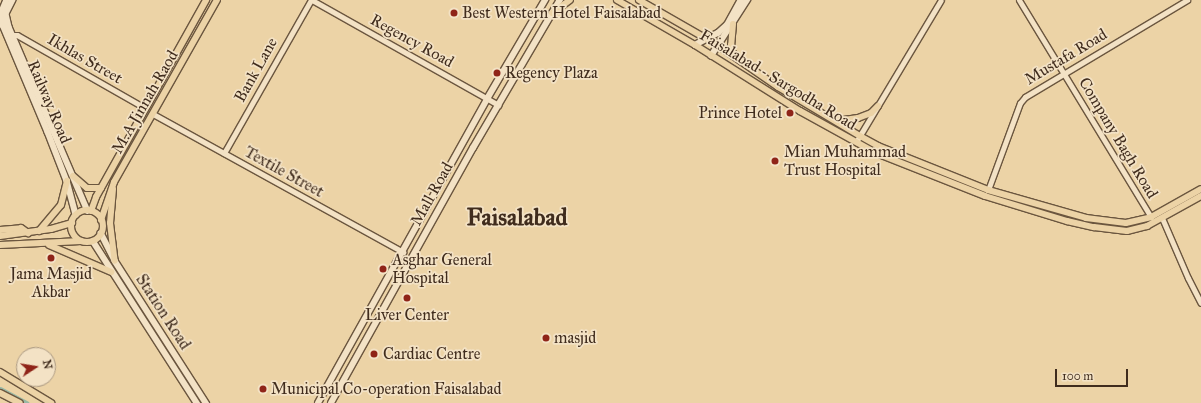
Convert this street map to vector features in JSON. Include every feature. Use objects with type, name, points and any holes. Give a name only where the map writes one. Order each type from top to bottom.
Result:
[{"type":"main road","points":[[2,14],[7,0]]},
{"type":"main road","points":[[2,14],[13,0]]},
{"type":"main road","points":[[81,241],[73,234],[72,223],[76,215],[89,211],[206,0]]},
{"type":"main road","name":"M.A Jinnah Raod","points":[[101,220],[114,182],[217,0]]},
{"type":"main road","name":"Mall Road","points":[[318,403],[545,0]]},
{"type":"main road","name":"Mall Road","points":[[331,403],[498,105],[560,0]]},
{"type":"main road","points":[[552,13],[570,0]]},
{"type":"main road","name":"Faisalabad - Sargodha Road","points":[[617,0],[695,45],[800,111],[858,139],[988,190],[1086,218],[1116,223],[1132,223],[1151,217],[1201,189]]},
{"type":"main road","name":"Faisalabad - Sargodha Road","points":[[639,0],[719,46],[741,62],[829,118],[876,153],[985,196],[1067,221],[1094,227],[1127,230],[1147,226],[1201,196]]},
{"type":"main road","points":[[695,45],[707,39],[727,25],[741,0]]},
{"type":"main road","points":[[711,56],[748,0]]},
{"type":"main road","name":"Railway Road","points":[[2,14],[6,20],[89,211]]},
{"type":"main road","name":"Railway Road","points":[[2,14],[7,36],[67,182],[76,215]]},
{"type":"main road","points":[[733,24],[731,36],[732,52],[741,62]]},
{"type":"main road","points":[[829,118],[844,120],[858,118],[871,113],[878,106]]},
{"type":"main road","points":[[74,176],[87,188],[101,188]]},
{"type":"main road","points":[[39,232],[61,205],[67,182]]},
{"type":"main road","points":[[114,182],[110,223],[115,261]]},
{"type":"main road","points":[[0,245],[93,241],[102,233],[101,220],[89,211]]},
{"type":"main road","points":[[0,236],[39,232],[72,223]]},
{"type":"main road","points":[[0,230],[21,228],[28,233]]},
{"type":"main road","name":"Station Road","points":[[102,233],[115,261],[206,403]]},
{"type":"main road","name":"Station Road","points":[[93,241],[111,272],[197,403]]},
{"type":"main road","points":[[46,244],[111,272]]},
{"type":"main road","points":[[0,372],[51,403]]},
{"type":"main road","points":[[0,393],[20,403]]},
{"type":"street","name":"Regency Road","points":[[312,0],[498,105]]},
{"type":"street","name":"Bank Lane","points":[[224,153],[312,0]]},
{"type":"street","points":[[858,139],[942,0]]},
{"type":"street","name":"Company Bagh Road","points":[[1019,0],[1151,217]]},
{"type":"street","name":"Mustafa Road","points":[[988,190],[1020,103],[1025,96],[1187,0]]},
{"type":"street","name":"Ikhlas Street","points":[[12,35],[17,35],[145,108]]},
{"type":"street","name":"Textile Street","points":[[153,114],[403,252]]},
{"type":"street","points":[[1162,218],[1188,278],[1201,303]]},
{"type":"waterway","points":[[0,389],[26,403]]},
{"type":"place","name":"Best Western Hotel Faisalabad","points":[[454,13]]},
{"type":"place","name":"Regency Plaza","points":[[497,73]]},
{"type":"place","name":"Prince Hotel","points":[[790,113]]},
{"type":"place","name":"Mian Muhammad Trust Hospital","points":[[775,161]]},
{"type":"place","name":"Jama Masjid Akbar","points":[[51,258]]},
{"type":"place","name":"Asghar General Hospital","points":[[383,269]]},
{"type":"place","name":"Liver Center","points":[[407,298]]},
{"type":"place","name":"masjid","points":[[546,338]]},
{"type":"place","name":"Cardiac Centre","points":[[374,354]]},
{"type":"place","name":"Municipal Co-operation Faisalabad","points":[[263,389]]},
{"type":"district","name":"Faisalabad","points":[[517,218]]}]
